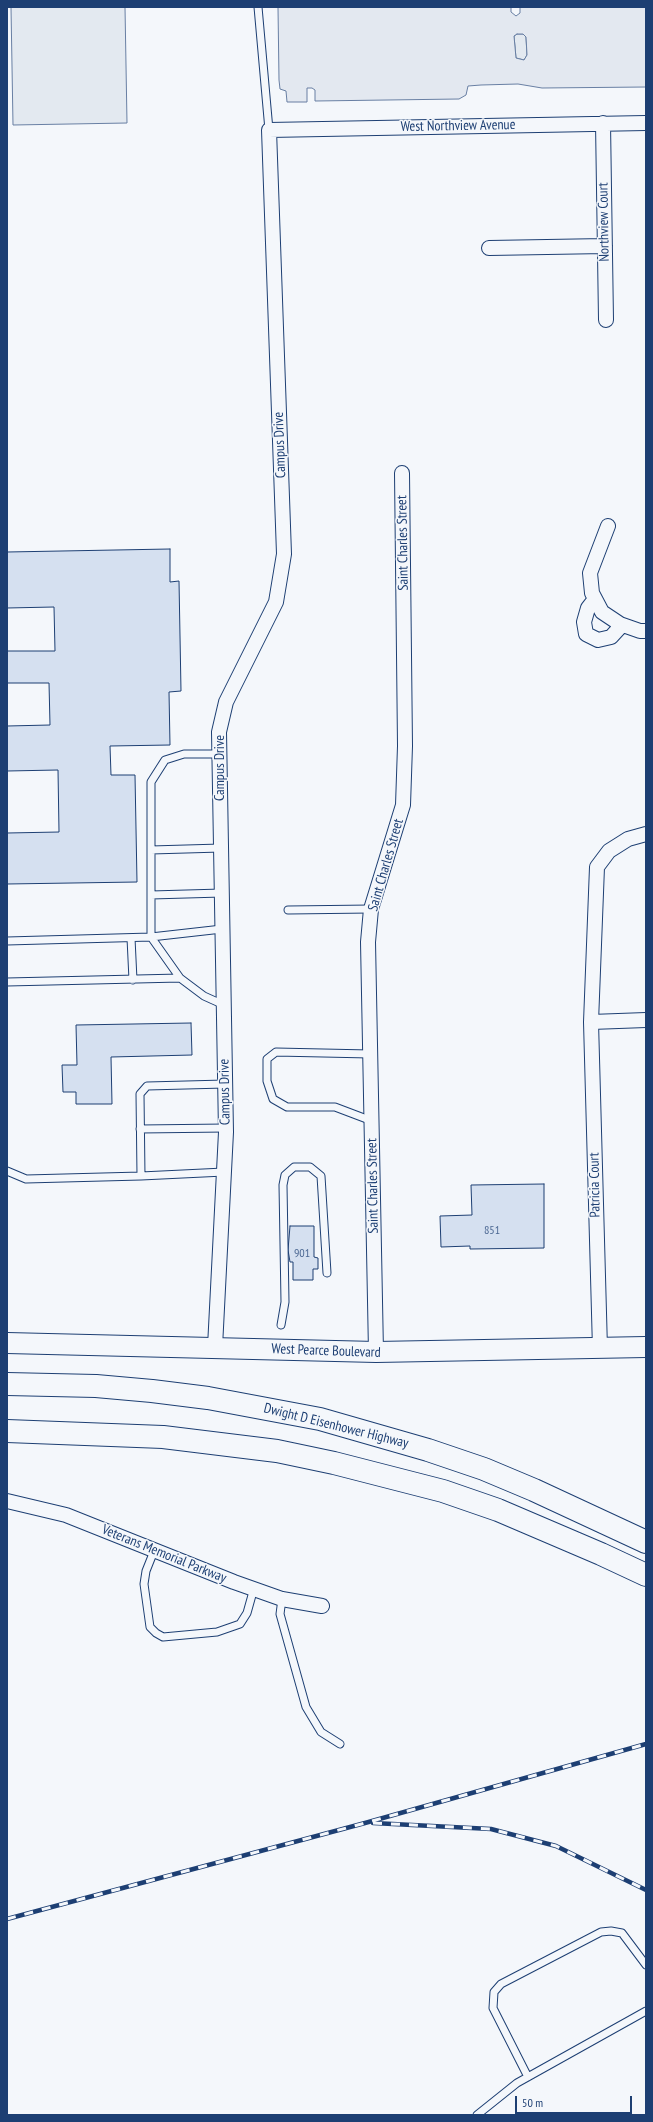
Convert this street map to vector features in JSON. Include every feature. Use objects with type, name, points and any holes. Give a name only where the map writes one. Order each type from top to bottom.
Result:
[{"type":"highway","name":"Dwight D Eisenhower Highway","points":[[7,1384],[96,1386],[152,1391],[208,1398],[320,1419],[428,1450],[484,1469],[541,1492],[646,1542]]},
{"type":"highway","points":[[7,1431],[106,1434],[170,1438],[277,1451],[334,1463],[443,1491],[498,1510],[601,1554],[646,1576]]},
{"type":"main road","name":"West Pearce Boulevard","points":[[7,1343],[376,1352],[646,1347]]},
{"type":"street","name":"Northview Court","points":[[603,123],[606,320]]},
{"type":"street","name":"West Northview Avenue","points":[[269,130],[646,123]]},
{"type":"street","name":"Campus Drive","points":[[215,1347],[226,1128],[219,732],[226,702],[276,602],[284,554],[269,130]]},
{"type":"street","points":[[489,248],[605,246]]},
{"type":"street","name":"Saint Charles Street","points":[[376,1352],[368,942],[371,909],[403,805],[405,746],[402,473]]},
{"type":"street","points":[[608,526],[590,573],[592,593],[602,612],[622,625],[646,631]]},
{"type":"street","points":[[595,599],[588,608],[584,622],[586,634],[598,640],[611,637],[622,625]]},
{"type":"street","name":"Patricia Court","points":[[600,1348],[591,1022],[597,867],[609,851],[628,839],[646,834]]},
{"type":"street","points":[[591,1022],[646,1020]]},
{"type":"street","name":"Veterans Memorial Parkway","points":[[7,1501],[66,1515],[154,1551],[282,1599],[322,1606]]},
{"type":"lane","points":[[258,7],[269,130]]},
{"type":"lane","points":[[219,754],[184,754],[165,760],[151,782],[151,937],[180,978],[204,996],[224,1005]]},
{"type":"lane","points":[[151,850],[221,848]]},
{"type":"lane","points":[[151,895],[222,893]]},
{"type":"lane","points":[[288,910],[371,909]]},
{"type":"lane","points":[[7,941],[151,937],[222,929]]},
{"type":"lane","points":[[131,938],[133,980]]},
{"type":"lane","points":[[7,982],[180,978]]},
{"type":"lane","points":[[370,1054],[276,1052],[267,1059],[267,1081],[273,1099],[286,1107],[335,1107],[372,1121]]},
{"type":"lane","points":[[141,1176],[140,1094],[147,1086],[225,1084]]},
{"type":"lane","points":[[140,1129],[226,1128]]},
{"type":"lane","points":[[281,1325],[285,1302],[283,1185],[286,1175],[294,1167],[310,1167],[321,1176],[328,1273]]},
{"type":"lane","points":[[7,1171],[26,1179],[224,1172]]},
{"type":"lane","points":[[154,1551],[146,1571],[144,1584],[150,1627],[163,1637],[217,1632],[240,1624],[247,1613],[254,1588]]},
{"type":"lane","points":[[282,1599],[280,1614],[306,1707],[321,1732],[340,1744]]},
{"type":"lane","points":[[528,2077],[493,2008],[494,1992],[501,1984],[600,1932],[622,1933],[646,1965]]},
{"type":"lane","points":[[477,2115],[528,2077],[646,2011]]},
{"type":"shaded area","points":[[11,7],[125,7],[127,123],[13,125]]},
{"type":"shaded area","points":[[278,7],[511,7],[511,12],[516,16],[520,13],[520,7],[646,7],[646,87],[542,88],[518,84],[481,85],[468,86],[466,95],[459,99],[315,101],[315,90],[312,88],[307,88],[307,102],[287,102],[286,91],[280,89]],"holes":[[[517,34],[523,34],[526,37],[527,55],[524,60],[516,58],[514,36]]]},
{"type":"shaded area","points":[[517,34],[523,34],[526,37],[527,55],[524,60],[516,58],[514,36]]},
{"type":"building","points":[[170,549],[170,582],[179,581],[181,691],[169,692],[170,745],[110,746],[111,775],[135,775],[137,882],[7,884],[7,833],[59,832],[58,770],[7,771],[7,726],[50,725],[49,683],[7,683],[7,651],[55,651],[54,607],[7,608],[7,552]]},
{"type":"building","points":[[191,1023],[192,1055],[111,1057],[112,1104],[76,1104],[76,1092],[63,1092],[62,1065],[77,1065],[76,1025]]},
{"type":"building","points":[[544,1184],[544,1248],[470,1249],[470,1246],[441,1247],[440,1216],[472,1215],[471,1185]]},
{"type":"building","points":[[290,1226],[314,1226],[314,1257],[318,1258],[318,1269],[313,1269],[313,1280],[293,1280],[293,1262],[290,1262],[288,1250]]},
{"type":"railway","points":[[7,1919],[365,1823],[646,1744]]},
{"type":"railway","points":[[373,1823],[491,1829],[556,1846],[646,1890]]}]
